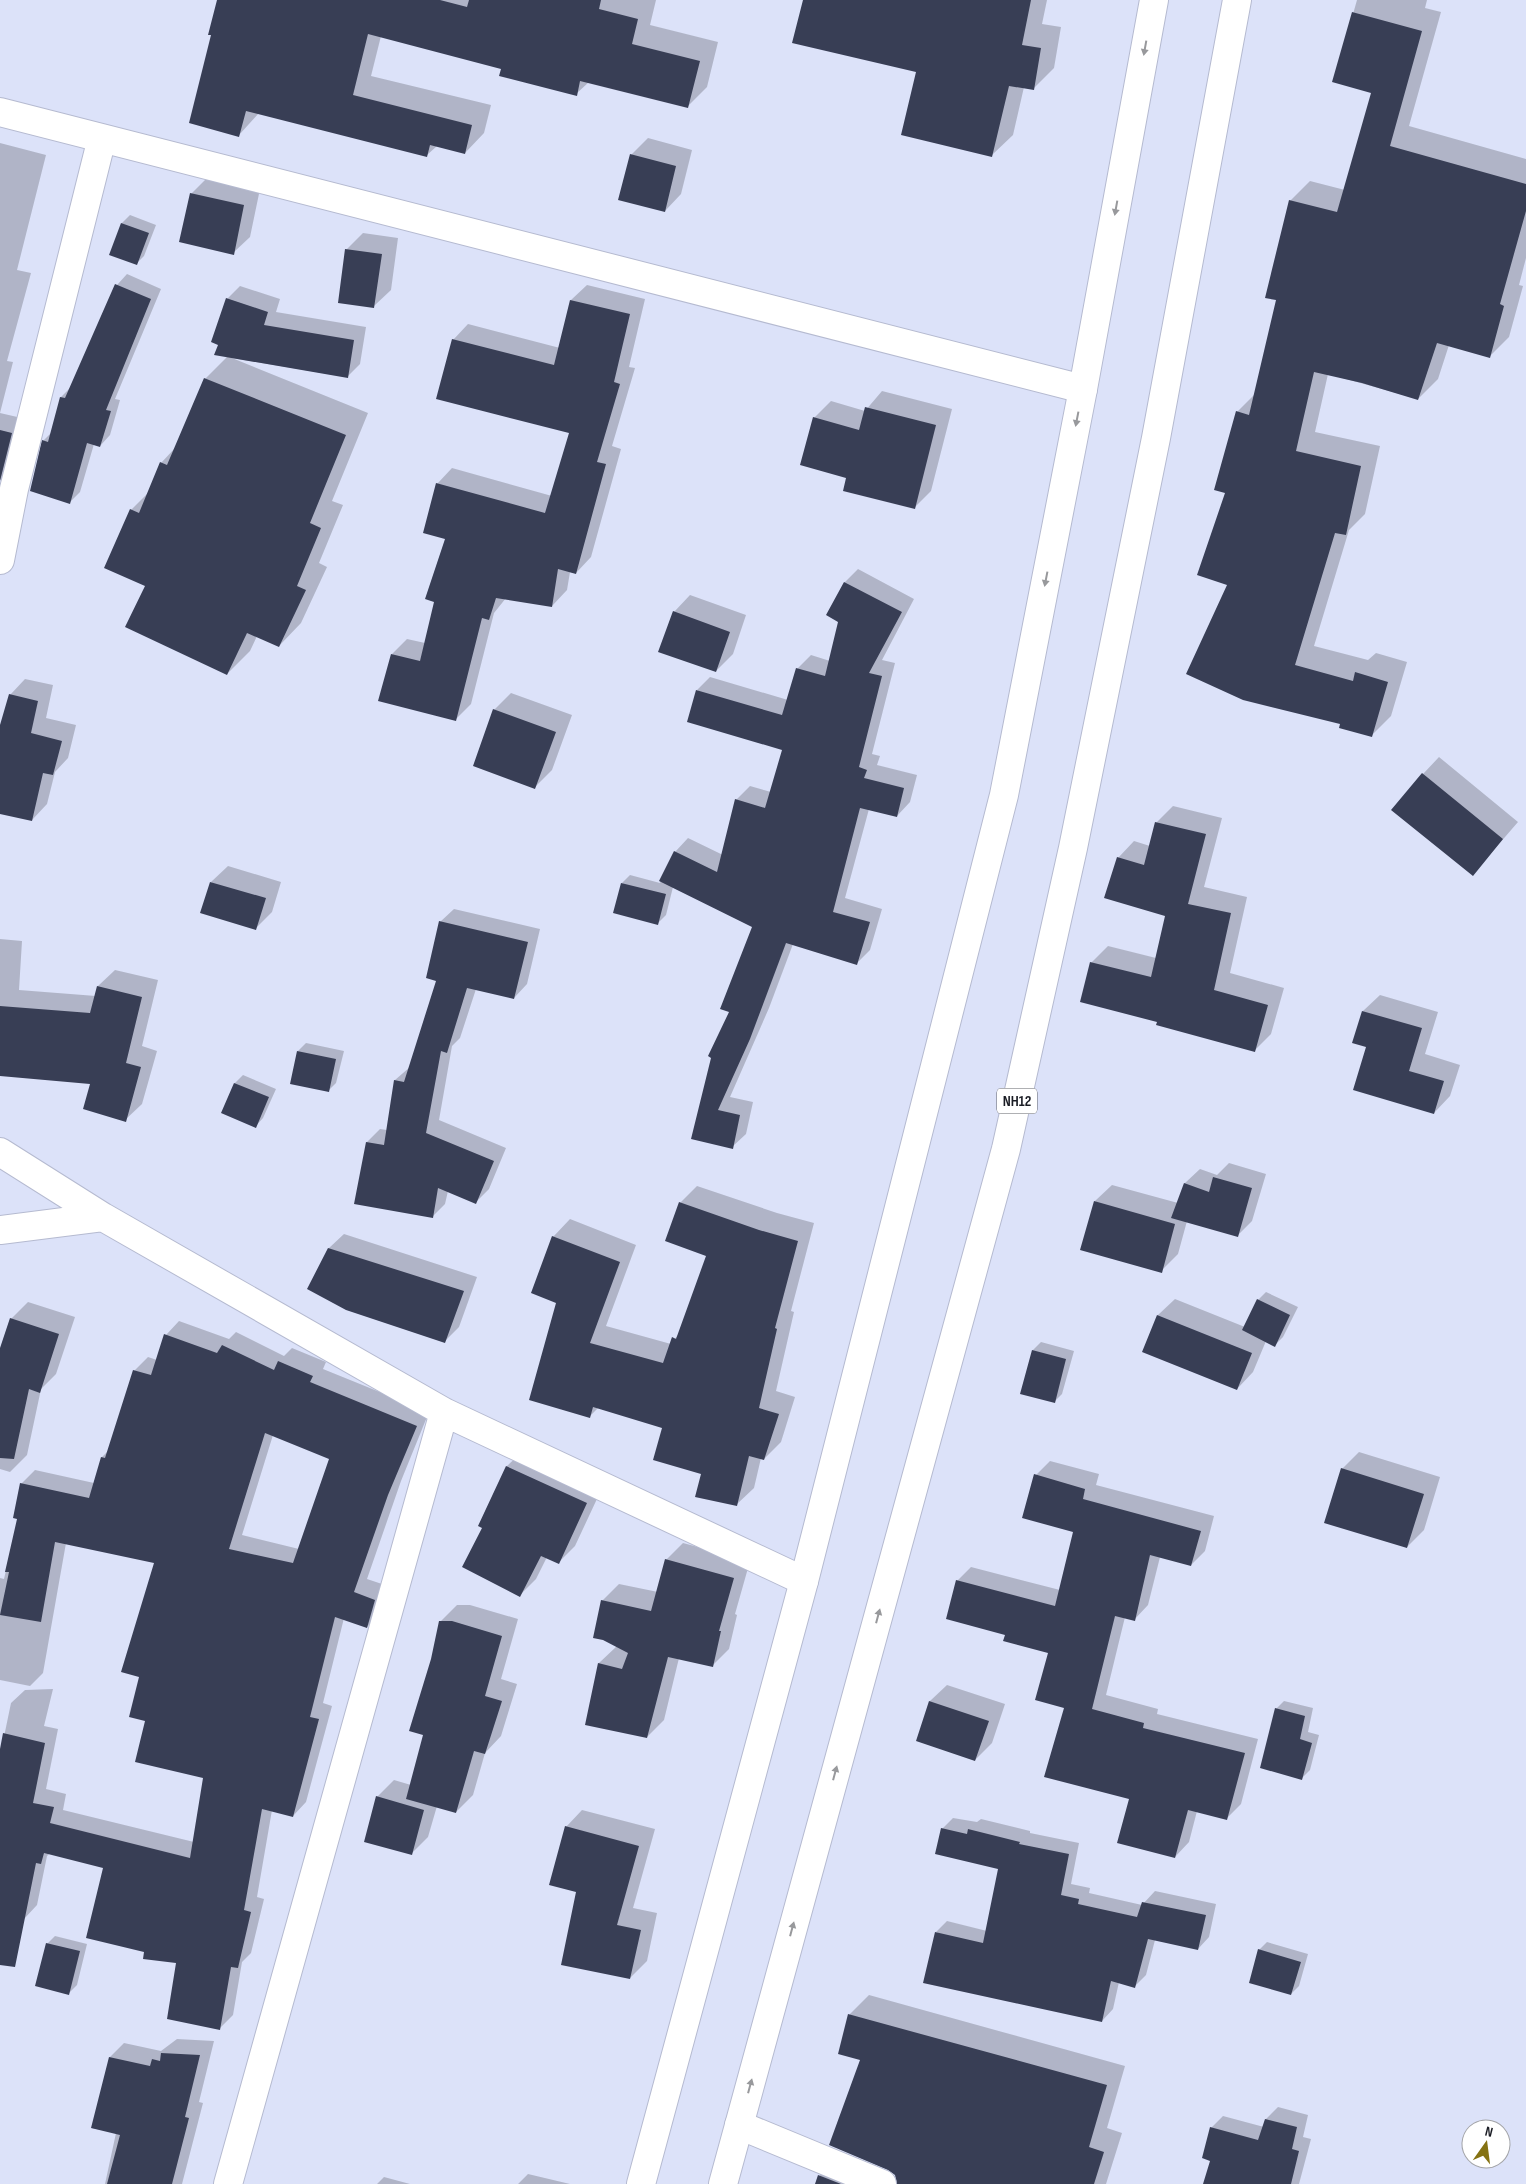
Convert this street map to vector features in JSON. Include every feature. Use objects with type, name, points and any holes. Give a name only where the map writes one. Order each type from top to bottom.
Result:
[{"type":"main road","points":[[641,2184],[804,1581],[1004,794],[1083,389],[1154,0]]},
{"type":"main road","name":"NH12","points":[[723,2184],[1006,1149],[1073,848],[1154,448],[1236,0]]},
{"type":"main road","points":[[0,112],[1083,389]]},
{"type":"main road","points":[[0,560],[14,489],[102,138]]},
{"type":"main road","points":[[0,1152],[103,1217],[444,1412],[804,1581]]},
{"type":"main road","points":[[0,1230],[103,1217]]},
{"type":"main road","points":[[228,2184],[444,1412]]},
{"type":"main road","points":[[739,2125],[882,2184]]},
{"type":"building","points":[[217,0],[440,0],[467,7],[469,0],[601,0],[599,9],[638,19],[632,44],[700,61],[688,108],[580,81],[577,96],[499,76],[501,69],[368,34],[353,95],[472,125],[465,154],[430,145],[427,157],[246,111],[239,137],[189,123],[211,35],[208,35]]},
{"type":"building","points":[[803,0],[1031,0],[1022,45],[1041,48],[1034,90],[1009,86],[992,157],[901,135],[916,72],[792,43]]},
{"type":"building","points":[[1352,12],[1422,31],[1390,146],[1526,184],[1526,211],[1500,304],[1504,306],[1490,358],[1437,343],[1418,400],[1362,383],[1314,372],[1296,451],[1361,466],[1346,535],[1335,533],[1295,665],[1353,681],[1355,672],[1388,682],[1372,737],[1339,728],[1340,724],[1243,700],[1186,674],[1227,585],[1197,575],[1225,493],[1214,490],[1236,411],[1249,415],[1276,300],[1265,298],[1289,200],[1337,212],[1371,93],[1332,82]]},
{"type":"building","points":[[630,154],[676,166],[665,212],[618,200]]},
{"type":"building","points":[[190,193],[244,205],[234,255],[179,242]]},
{"type":"building","points":[[121,223],[149,233],[137,265],[109,255]]},
{"type":"building","points":[[345,249],[382,254],[374,308],[338,303]]},
{"type":"building","points":[[115,284],[151,299],[106,410],[111,411],[100,447],[87,443],[70,504],[30,491],[42,440],[48,442],[60,397],[65,398]]},
{"type":"building","points":[[226,298],[268,312],[264,325],[354,340],[348,378],[214,355],[218,345],[211,342]]},
{"type":"building","points":[[570,300],[630,314],[614,382],[620,384],[597,462],[606,464],[576,574],[558,569],[552,607],[496,598],[489,620],[482,618],[456,721],[378,701],[391,654],[420,661],[434,602],[425,599],[445,539],[423,533],[436,483],[545,513],[569,433],[436,399],[452,339],[554,365]]},
{"type":"building","points":[[204,378],[346,435],[310,523],[321,528],[297,586],[306,590],[279,647],[247,633],[227,675],[125,627],[145,586],[104,568],[130,509],[139,513],[160,462],[167,465]]},
{"type":"building","points":[[865,407],[936,425],[915,509],[843,491],[846,478],[800,465],[813,417],[859,430]]},
{"type":"building","points":[[0,430],[12,433],[0,481]]},
{"type":"building","points":[[844,582],[902,612],[869,673],[882,676],[859,767],[867,770],[864,778],[904,788],[897,817],[860,808],[833,912],[870,922],[857,965],[786,943],[750,1039],[718,1110],[740,1115],[733,1149],[691,1139],[711,1058],[708,1056],[729,1012],[720,1009],[752,927],[659,881],[674,851],[717,872],[735,799],[765,808],[782,750],[687,722],[696,690],[782,715],[796,668],[825,676],[838,622],[826,615]]},
{"type":"building","points":[[673,611],[730,632],[716,672],[658,652]]},
{"type":"building","points":[[9,694],[38,701],[31,733],[62,741],[53,775],[43,773],[32,821],[0,814],[0,725]]},
{"type":"building","points":[[493,709],[556,732],[535,789],[473,766]]},
{"type":"building","points":[[1422,773],[1503,839],[1473,876],[1391,810]]},
{"type":"building","points":[[1155,822],[1206,834],[1188,904],[1231,913],[1214,990],[1268,1005],[1255,1052],[1156,1025],[1157,1022],[1080,1002],[1090,962],[1151,977],[1165,916],[1104,898],[1117,857],[1144,865]]},
{"type":"building","points":[[210,882],[266,898],[256,930],[200,913]]},
{"type":"building","points":[[621,883],[666,894],[658,925],[613,913]]},
{"type":"building","points":[[439,921],[528,942],[514,999],[467,988],[447,1053],[441,1051],[426,1133],[494,1161],[476,1204],[438,1188],[433,1218],[354,1204],[366,1142],[384,1145],[394,1080],[404,1082],[436,981],[426,978]]},
{"type":"building","points":[[97,986],[142,997],[126,1063],[141,1067],[126,1122],[83,1109],[90,1084],[0,1076],[0,1006],[90,1013]]},
{"type":"building","points":[[1362,1011],[1422,1028],[1409,1071],[1444,1081],[1434,1114],[1353,1090],[1366,1047],[1352,1043]]},
{"type":"building","points":[[297,1051],[336,1059],[329,1092],[290,1084]]},
{"type":"building","points":[[234,1083],[269,1097],[256,1128],[221,1113]]},
{"type":"building","points":[[1213,1177],[1252,1188],[1238,1237],[1171,1218],[1184,1183],[1209,1192]]},
{"type":"building","points":[[1094,1201],[1175,1224],[1162,1273],[1080,1250]]},
{"type":"building","points":[[679,1202],[759,1230],[798,1241],[775,1328],[777,1329],[759,1408],[779,1414],[764,1460],[749,1456],[737,1506],[695,1497],[701,1474],[653,1460],[662,1428],[593,1407],[590,1418],[529,1400],[556,1303],[531,1293],[552,1236],[620,1262],[590,1343],[663,1363],[672,1337],[676,1339],[706,1256],[665,1241]]},
{"type":"building","points":[[328,1248],[464,1291],[445,1343],[346,1310],[307,1289]]},
{"type":"building","points":[[1257,1299],[1290,1315],[1275,1347],[1242,1330]]},
{"type":"building","points":[[1157,1315],[1252,1353],[1237,1390],[1142,1352]]},
{"type":"building","points":[[10,1318],[59,1334],[40,1393],[29,1389],[14,1459],[0,1458],[0,1348]]},
{"type":"building","points":[[164,1334],[217,1353],[222,1345],[274,1370],[278,1361],[313,1376],[310,1382],[417,1426],[388,1495],[354,1592],[375,1600],[367,1628],[335,1617],[310,1717],[319,1719],[293,1817],[262,1809],[244,1910],[251,1912],[238,1968],[231,1967],[220,2030],[167,2019],[176,1963],[143,1959],[144,1952],[86,1938],[103,1868],[44,1853],[41,1864],[36,1863],[15,1967],[0,1965],[0,1749],[3,1733],[45,1743],[33,1803],[54,1807],[50,1823],[190,1858],[203,1778],[135,1762],[145,1721],[129,1717],[139,1677],[121,1672],[154,1563],[55,1542],[41,1622],[0,1615],[9,1572],[5,1572],[17,1519],[13,1518],[20,1483],[89,1498],[101,1457],[105,1458],[133,1370],[151,1375]],"holes":[[[265,1433],[329,1459],[293,1563],[229,1549]]]},
{"type":"building","points":[[1032,1350],[1066,1359],[1055,1403],[1020,1394]]},
{"type":"building","points":[[506,1466],[587,1503],[559,1564],[541,1556],[520,1597],[462,1567],[482,1528],[478,1526]]},
{"type":"building","points":[[1341,1468],[1424,1494],[1407,1548],[1324,1523]]},
{"type":"building","points":[[1034,1474],[1085,1489],[1083,1499],[1201,1531],[1191,1566],[1150,1555],[1135,1621],[1115,1616],[1092,1709],[1144,1723],[1143,1728],[1245,1753],[1227,1820],[1188,1810],[1175,1858],[1117,1843],[1129,1799],[1044,1777],[1064,1708],[1035,1700],[1048,1653],[1003,1641],[1005,1635],[946,1619],[956,1580],[1055,1606],[1073,1532],[1022,1518]]},
{"type":"building","points":[[665,1559],[734,1578],[719,1631],[721,1631],[713,1667],[668,1657],[647,1738],[585,1725],[598,1663],[622,1669],[628,1653],[603,1640],[593,1638],[601,1600],[651,1611]]},
{"type":"building","points":[[439,1621],[452,1621],[502,1636],[485,1696],[502,1701],[485,1754],[474,1751],[456,1813],[406,1799],[423,1735],[409,1731],[431,1659]]},
{"type":"building","points":[[929,1701],[989,1721],[975,1761],[916,1741]]},
{"type":"building","points":[[1275,1708],[1305,1716],[1300,1739],[1312,1743],[1302,1780],[1260,1768]]},
{"type":"building","points":[[376,1796],[424,1810],[412,1855],[364,1842]]},
{"type":"building","points":[[565,1826],[639,1846],[617,1925],[641,1930],[630,1979],[561,1965],[576,1892],[549,1885]]},
{"type":"building","points":[[941,1828],[967,1834],[968,1829],[1020,1842],[1019,1844],[1069,1854],[1061,1895],[1079,1899],[1078,1904],[1137,1917],[1142,1902],[1206,1915],[1198,1950],[1148,1939],[1135,1988],[1111,1981],[1102,2022],[923,1983],[935,1932],[983,1943],[998,1869],[935,1854]]},
{"type":"building","points":[[46,1943],[80,1951],[69,1995],[35,1986]]},
{"type":"building","points":[[1258,1949],[1301,1962],[1291,1995],[1249,1983]]},
{"type":"building","points":[[848,2014],[1107,2085],[1089,2147],[1104,2152],[1094,2184],[897,2184],[895,2175],[888,2170],[829,2145],[860,2060],[838,2054]]},
{"type":"building","points":[[161,2053],[200,2055],[185,2117],[189,2118],[172,2184],[107,2184],[120,2135],[91,2128],[109,2057],[150,2066],[152,2059],[160,2061]]},
{"type":"building","points":[[1265,2119],[1297,2127],[1292,2149],[1299,2151],[1291,2184],[1203,2184],[1210,2161],[1202,2158],[1210,2127],[1258,2140]]},
{"type":"building","points":[[818,2175],[841,2184],[815,2184]]}]
